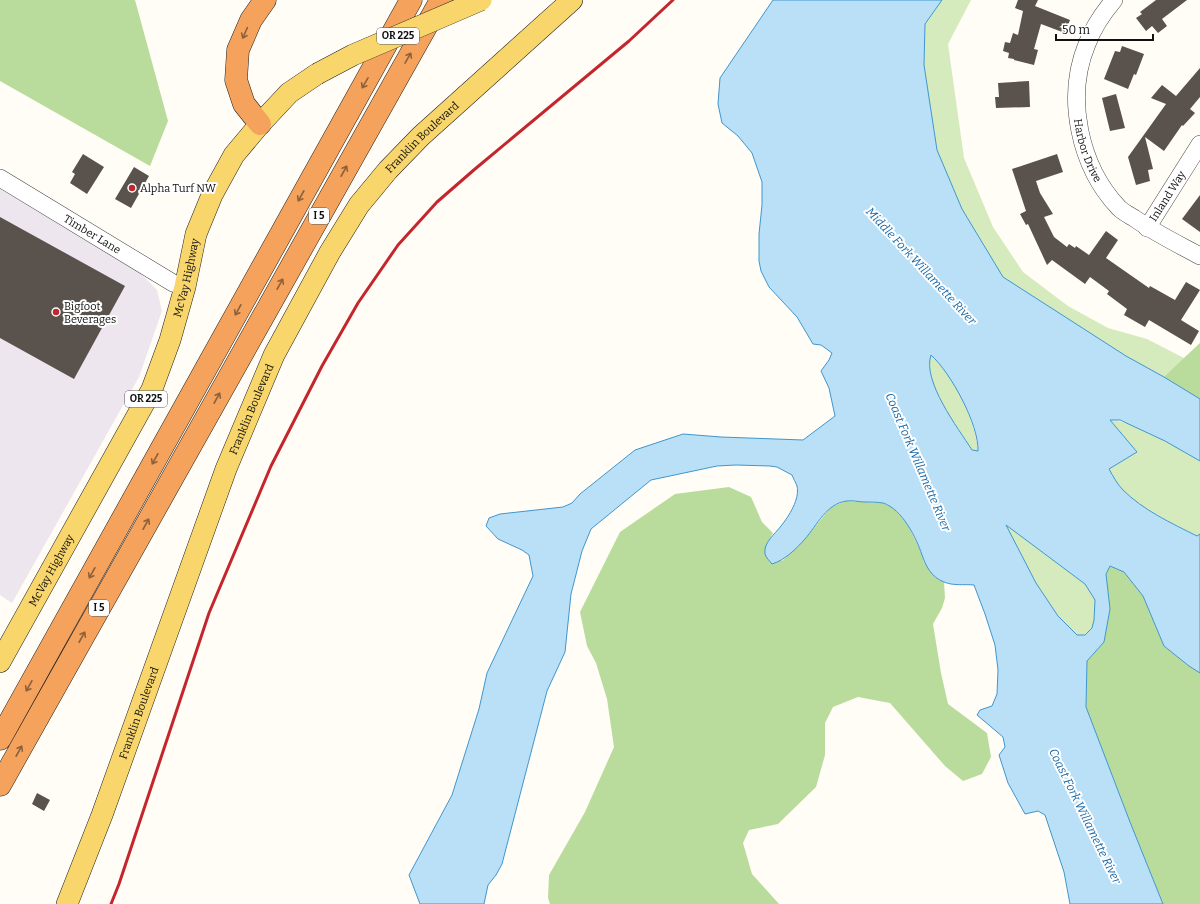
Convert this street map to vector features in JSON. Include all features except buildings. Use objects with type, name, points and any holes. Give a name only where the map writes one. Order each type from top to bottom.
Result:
[{"type":"highway","points":[[260,124],[244,104],[236,80],[238,50],[251,20],[265,0]]},
{"type":"highway","name":"I 5","points":[[0,739],[411,0]]},
{"type":"highway","name":"I 5","points":[[0,785],[441,0]]},
{"type":"main road","name":"McVay Highway","points":[[0,662],[152,389],[170,340],[185,287],[196,234],[212,195],[234,155],[289,93],[317,74],[353,55],[481,0]]},
{"type":"main road","name":"Franklin Boulevard","points":[[67,904],[102,815],[226,470],[274,355],[330,252],[359,205],[388,170],[421,136],[572,0]]},
{"type":"street","name":"Harbor Drive","points":[[1114,0],[1103,14],[1087,44],[1078,74],[1076,110],[1083,146],[1097,179],[1120,208],[1147,228],[1200,256]]},
{"type":"street","name":"Inland Way","points":[[1147,228],[1200,144]]},
{"type":"street","name":"Timber Lane","points":[[0,178],[173,283],[185,287]]},
{"type":"shaded area","points":[[0,187],[140,273],[157,290],[162,311],[139,377],[12,603],[0,595]]},
{"type":"green space","points":[[0,0],[135,0],[168,121],[150,166],[0,81]]},
{"type":"green space","points":[[942,0],[971,0],[948,44],[964,158],[993,227],[1023,272],[1068,306],[1108,328],[1147,339],[1184,358],[1200,343],[1200,399],[1126,356],[1003,277],[962,209],[937,150],[924,65],[925,24]]},
{"type":"green space","points":[[1200,343],[1200,399],[1164,377]]},
{"type":"green space","points":[[931,355],[944,368],[961,397],[974,431],[978,451],[972,450],[942,404],[932,378],[930,366]]},
{"type":"green space","points":[[1110,420],[1132,425],[1144,430],[1200,461],[1200,534],[1197,536],[1139,504],[1123,490],[1115,480],[1109,469],[1137,452]]},
{"type":"green space","points":[[729,487],[751,497],[762,522],[773,533],[768,542],[782,561],[804,540],[831,507],[846,501],[882,503],[892,507],[907,523],[922,554],[924,562],[935,577],[944,582],[945,598],[942,608],[933,624],[948,704],[987,733],[991,757],[982,774],[963,781],[945,766],[890,703],[858,697],[833,707],[825,723],[825,755],[816,787],[778,824],[749,830],[743,843],[752,874],[779,904],[550,904],[548,898],[549,875],[585,812],[614,747],[607,699],[596,663],[587,646],[580,612],[620,532],[675,494]]},
{"type":"green space","points":[[1005,524],[1085,584],[1095,600],[1092,628],[1084,635],[1077,635],[1058,616],[1036,583]]},
{"type":"green space","points":[[1110,566],[1124,572],[1143,596],[1164,646],[1200,673],[1200,904],[1163,904],[1086,707],[1087,661],[1104,642],[1110,609],[1106,574]]},
{"type":"water","points":[[773,0],[942,0],[925,24],[924,65],[937,150],[962,209],[1003,277],[1126,356],[1200,399],[1200,461],[1165,441],[1120,420],[1110,420],[1137,452],[1109,469],[1121,488],[1139,504],[1158,516],[1197,536],[1200,534],[1200,673],[1164,646],[1143,596],[1124,572],[1110,566],[1106,574],[1110,609],[1104,642],[1087,661],[1086,707],[1163,904],[1070,904],[1064,872],[1045,815],[1038,811],[1025,814],[1008,783],[999,755],[1005,747],[1003,737],[977,715],[980,710],[992,706],[997,694],[998,670],[995,645],[974,585],[951,584],[939,580],[932,574],[927,567],[912,532],[902,517],[890,506],[878,502],[849,501],[834,506],[828,510],[805,539],[794,550],[786,557],[772,564],[765,554],[766,546],[793,507],[798,491],[797,486],[792,475],[777,467],[736,465],[717,466],[651,480],[591,529],[582,551],[571,594],[565,652],[547,691],[502,864],[488,885],[484,904],[420,904],[409,875],[452,795],[479,709],[487,673],[533,576],[529,555],[522,550],[498,539],[486,526],[489,518],[500,514],[563,507],[572,503],[580,494],[635,450],[683,434],[803,440],[835,416],[829,388],[821,371],[832,353],[821,345],[813,344],[797,317],[769,287],[761,271],[759,261],[759,234],[762,205],[762,182],[752,153],[738,136],[722,123],[718,104],[720,78]],"holes":[[[931,355],[939,363],[955,386],[969,414],[977,440],[978,451],[972,450],[936,391],[930,366]],[[1006,525],[1085,584],[1095,600],[1092,628],[1085,635],[1077,635],[1058,616],[1036,583]]]},
{"type":"railway","points":[[111,904],[209,613],[271,466],[322,366],[358,303],[398,245],[437,202],[629,41],[673,0]]},
{"type":"place","name":"Alpha Turf NW","points":[[132,188]]},
{"type":"place","name":"Bigfoot Beverages","points":[[56,312]]},
{"type":"water label","name":"Middle Fork Willamette River","points":[[921,266]]},
{"type":"water label","name":"Coast Fork Willamette River","points":[[918,462]]},
{"type":"water label","name":"Coast Fork Willamette River","points":[[1085,816]]}]
